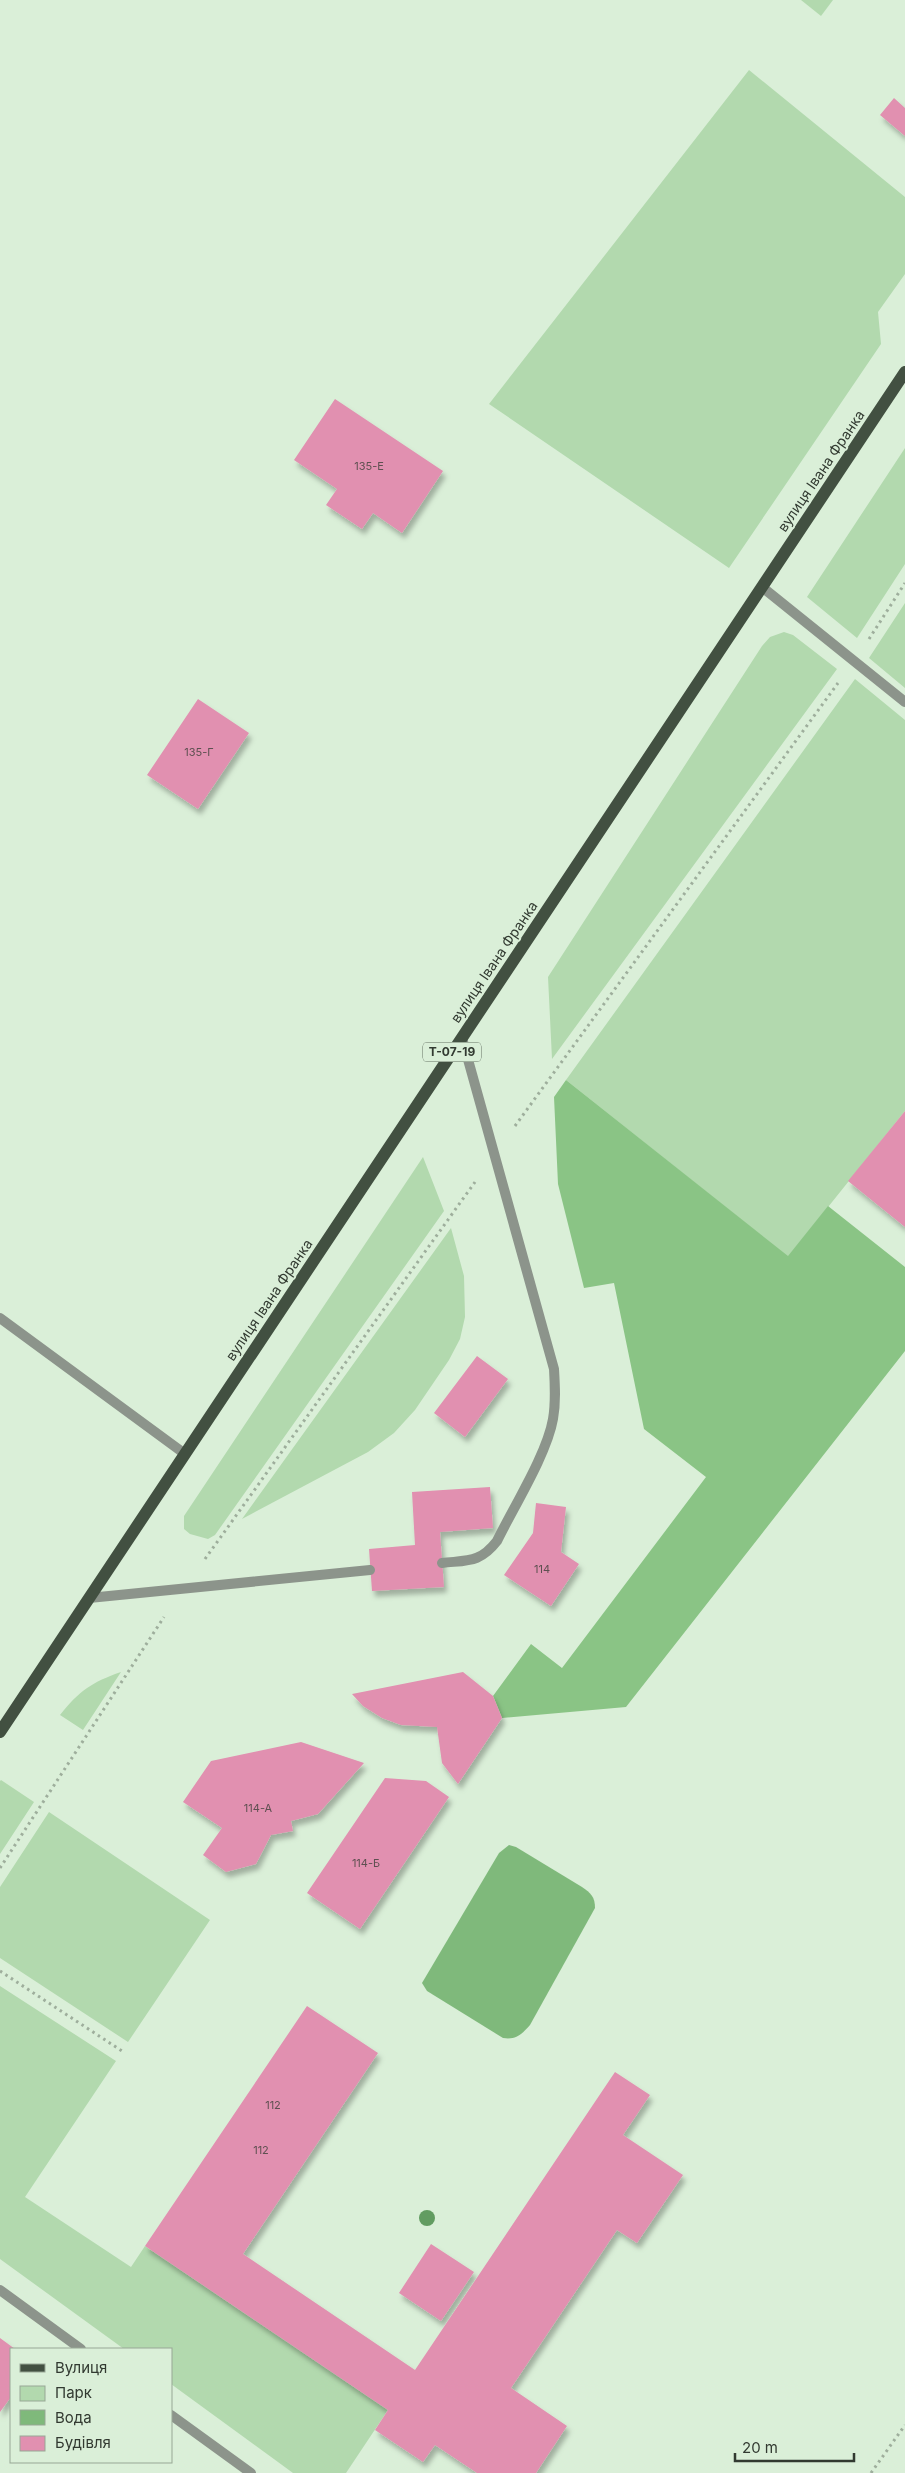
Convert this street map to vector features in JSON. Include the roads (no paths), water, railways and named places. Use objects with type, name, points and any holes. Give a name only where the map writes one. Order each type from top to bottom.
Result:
[{"type":"main road","name":"вулиця Івана Франка","points":[[0,1732],[905,372]]},
{"type":"street","points":[[762,587],[905,702]]},
{"type":"street","points":[[442,1563],[477,1560],[488,1552],[497,1541],[543,1449],[553,1421],[556,1398],[554,1369],[462,1038]]},
{"type":"street","points":[[0,1318],[185,1454]]},
{"type":"street","points":[[89,1598],[370,1570]]},
{"type":"street","points":[[0,2290],[80,2348]]},
{"type":"street","points":[[172,2416],[251,2473]]},
{"type":"water","points":[[509,1845],[516,1847],[585,1889],[593,1898],[595,1908],[530,2025],[518,2036],[503,2038],[427,1991],[422,1983],[499,1853]]}]
